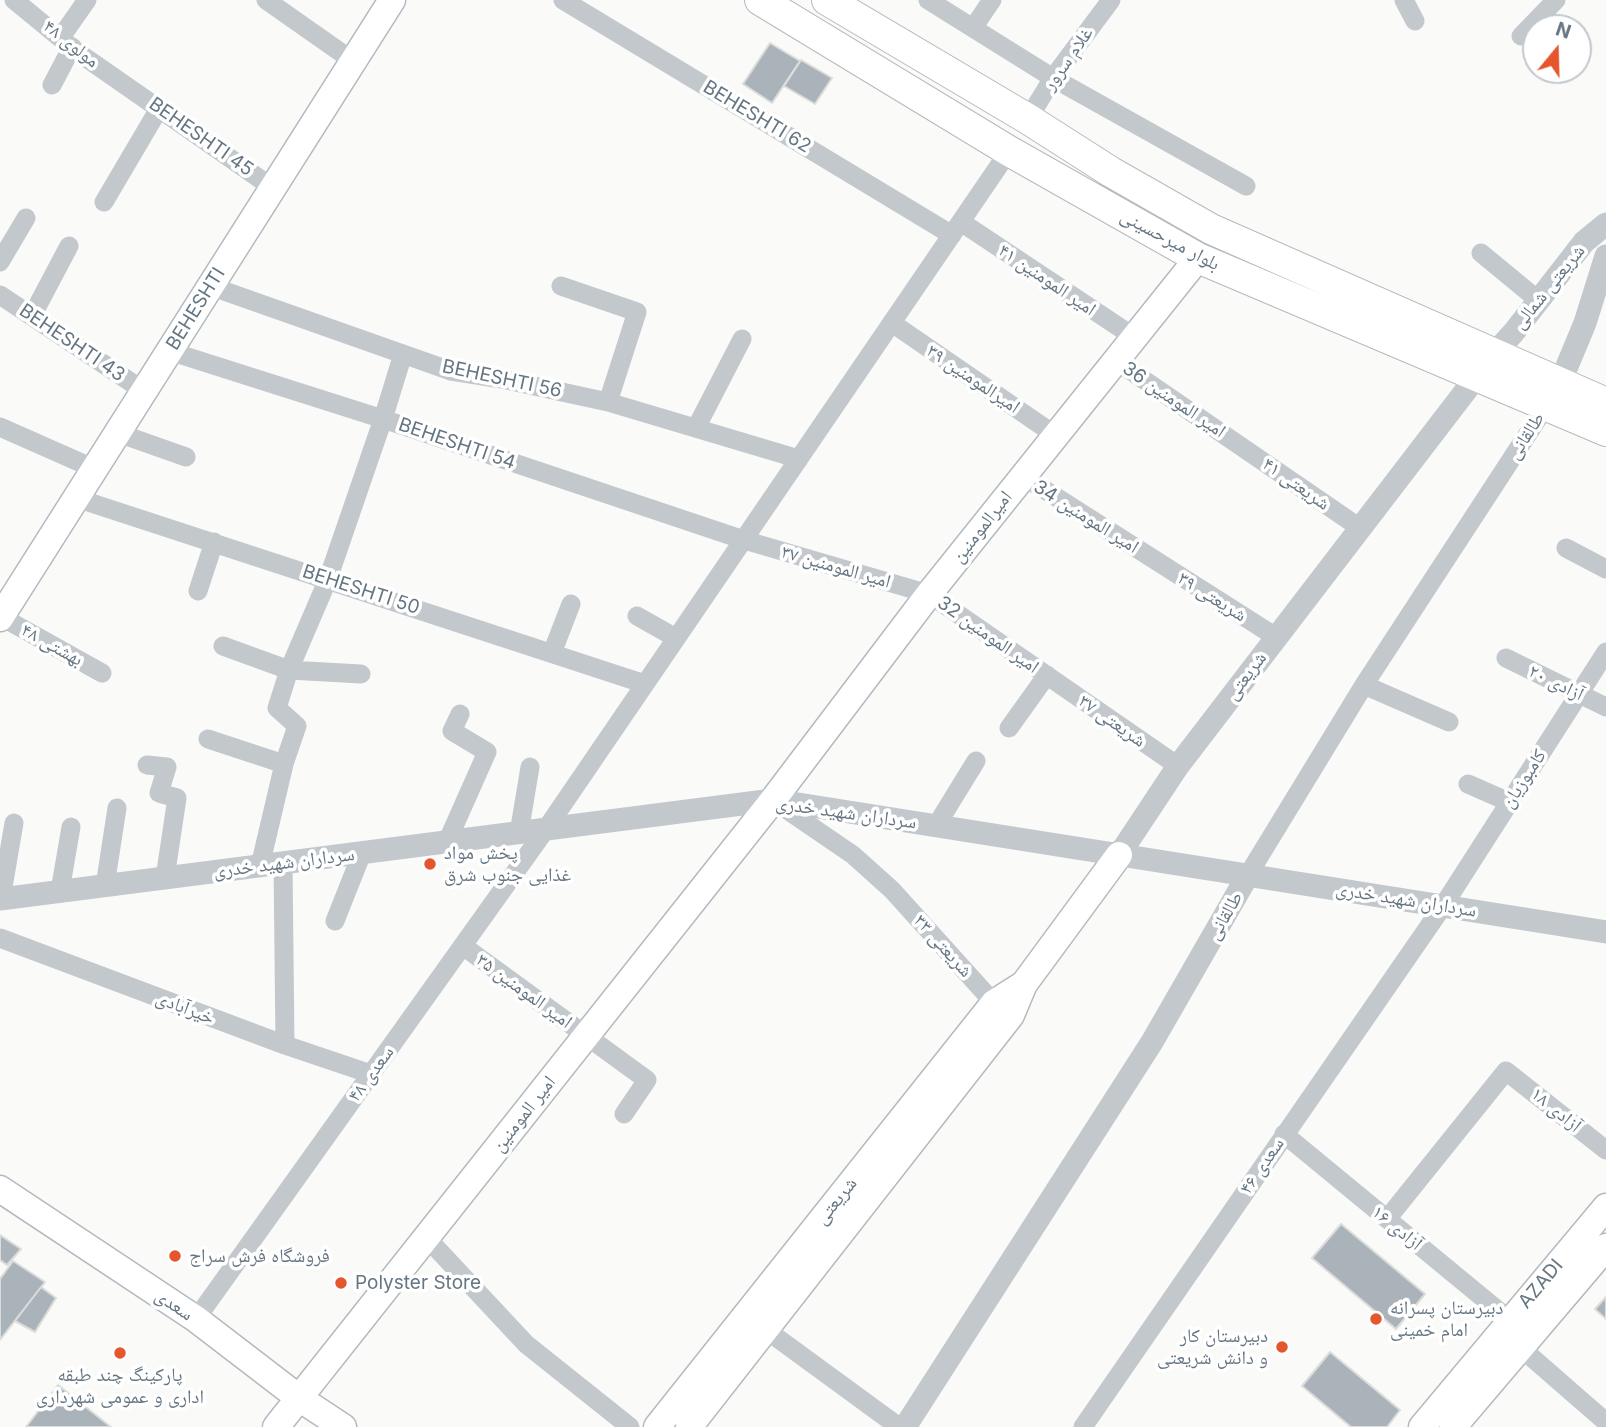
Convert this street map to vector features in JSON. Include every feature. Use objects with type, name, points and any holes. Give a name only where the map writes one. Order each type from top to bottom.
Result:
[{"type":"main road","name":"BEHESHTI","points":[[0,617],[392,0]]},
{"type":"main road","name":"بلوار میرحسینی","points":[[760,0],[1009,151],[1198,258],[1486,365]]},
{"type":"main road","name":"بلوار میرحسینی","points":[[827,0],[1028,119],[1111,172],[1211,229],[1486,365],[1553,394],[1605,423]]},
{"type":"main road","name":"امیرالمومنین","points":[[773,800],[929,594],[1198,258]]},
{"type":"main road","name":"امیر المومنین","points":[[276,1427],[773,800]]},
{"type":"main road","name":"شریعتی","points":[[689,1427],[1011,1015],[1024,984],[1119,855]]},
{"type":"main road","name":"شریعتی","points":[[657,1427],[993,1003],[1024,984]]},
{"type":"main road","name":"سعدی","points":[[0,1189],[195,1319],[299,1398],[343,1427]]},
{"type":"main road","name":"AZADI","points":[[1422,1427],[1606,1206]]},
{"type":"main road","name":"AZADI","points":[[1453,1427],[1606,1247]]},
{"type":"street","name":"مولوی ۴۸","points":[[14,0],[128,87]]},
{"type":"street","points":[[52,85],[67,42],[88,0]]},
{"type":"street","points":[[266,0],[353,61]]},
{"type":"street","name":"BEHESHTI 62","points":[[563,0],[956,228]]},
{"type":"street","points":[[928,0],[1053,78],[1246,186]]},
{"type":"street","points":[[973,28],[992,0]]},
{"type":"street","name":"غلام سرور","points":[[1028,119],[1053,78],[1111,0]]},
{"type":"street","points":[[1404,0],[1415,20]]},
{"type":"street","points":[[1521,36],[1556,0]]},
{"type":"street","name":"BEHESHTI 45","points":[[128,87],[273,188]]},
{"type":"street","points":[[104,202],[160,107]]},
{"type":"street","name":"سعدی ۴۸","points":[[195,1319],[546,829],[1009,151]]},
{"type":"street","points":[[0,262],[26,218]]},
{"type":"street","name":"شریعتی شمالی","points":[[1486,365],[1584,242],[1606,224]]},
{"type":"street","name":"امیر المومنین ۴۱","points":[[956,228],[1134,337]]},
{"type":"street","points":[[33,316],[69,246]]},
{"type":"street","points":[[1482,254],[1538,300]]},
{"type":"street","name":"شریعتی شمالی","points":[[1553,394],[1585,323],[1606,256]]},
{"type":"street","name":"BEHESHTI 56","points":[[210,286],[451,371],[608,402],[799,459]]},
{"type":"street","points":[[561,286],[637,312],[608,402]]},
{"type":"street","name":"BEHESHTI 43","points":[[0,295],[144,391]]},
{"type":"street","name":"امیرالمومنین ۳۹","points":[[892,323],[1055,435]]},
{"type":"street","points":[[696,428],[742,339]]},
{"type":"street","name":"BEHESHTI 54","points":[[169,351],[383,419],[744,540]]},
{"type":"street","points":[[285,1045],[271,864],[284,764],[298,726],[278,708],[289,670],[328,579],[403,354]]},
{"type":"street","name":"امیر المومنین 36","points":[[1115,360],[1232,440]]},
{"type":"street","name":"شریعتی","points":[[1119,855],[1178,766],[1486,365]]},
{"type":"street","name":"طالقانی","points":[[905,1427],[1152,1042],[1248,875],[1364,685],[1553,394]]},
{"type":"street","points":[[0,427],[95,469]]},
{"type":"street","points":[[118,433],[186,457]]},
{"type":"street","name":"شریعتی ۴۱","points":[[1232,440],[1360,528]]},
{"type":"street","name":"امیر المومنین 34","points":[[1023,476],[1149,557]]},
{"type":"street","name":"BEHESHTI 50","points":[[76,498],[645,684]]},
{"type":"street","name":"امیر المومنین ۳۷","points":[[744,540],[929,594]]},
{"type":"street","points":[[198,591],[214,542]]},
{"type":"street","points":[[1566,548],[1606,569]]},
{"type":"street","name":"شریعتی ۳۹","points":[[1149,557],[1276,637]]},
{"type":"street","name":"امیر المومنین 32","points":[[929,594],[1047,675]]},
{"type":"street","points":[[552,653],[571,604]]},
{"type":"street","points":[[637,616],[677,638]]},
{"type":"street","name":"بهشتی ۴۸","points":[[0,617],[102,673]]},
{"type":"street","points":[[223,646],[289,670],[361,674]]},
{"type":"street","name":"کامبوزیان","points":[[1443,906],[1606,652]]},
{"type":"street","name":"آزادی ۲۰","points":[[1506,658],[1606,708]]},
{"type":"street","points":[[1009,727],[1047,675]]},
{"type":"street","name":"شریعتی ۳۷","points":[[1047,675],[1178,766]]},
{"type":"street","points":[[1364,685],[1449,722]]},
{"type":"street","points":[[447,842],[487,752],[452,731],[460,714]]},
{"type":"street","points":[[208,738],[284,764]]},
{"type":"street","points":[[936,826],[976,761]]},
{"type":"street","points":[[147,765],[167,767],[159,793],[177,798],[166,878]]},
{"type":"street","points":[[519,833],[530,767]]},
{"type":"street","points":[[1468,784],[1508,802]]},
{"type":"street","name":"سرداران شهید خدری","points":[[0,899],[773,800],[1606,932]]},
{"type":"street","name":"شریعتی ۳۳","points":[[773,800],[853,855],[892,890],[993,1003]]},
{"type":"street","points":[[105,886],[117,808]]},
{"type":"street","points":[[0,899],[14,823]]},
{"type":"street","points":[[60,891],[71,827]]},
{"type":"street","points":[[335,921],[362,853]]},
{"type":"street","name":"سعدی ۴۶","points":[[1083,1427],[1443,906]]},
{"type":"street","name":"خیرآبادی","points":[[0,938],[285,1045],[371,1073]]},
{"type":"street","name":"امیر المومنین ۳۵","points":[[463,946],[647,1080],[624,1114]]},
{"type":"street","name":"آزادی ۱۸","points":[[1387,1219],[1506,1070],[1606,1150]]},
{"type":"street","name":"آزادی ۱۶","points":[[1284,1134],[1511,1321]]},
{"type":"street","points":[[426,1237],[526,1344],[630,1427]]},
{"type":"street","points":[[765,1329],[899,1427]]},
{"type":"street","points":[[1521,1348],[1606,1422]]},
{"type":"building","points":[[770,43],[800,61],[772,103],[743,84]]},
{"type":"building","points":[[801,60],[832,78],[815,104],[784,86]]},
{"type":"building","points":[[1341,1224],[1425,1294],[1396,1329],[1312,1258]]},
{"type":"building","points":[[0,1235],[21,1249],[7,1265],[0,1260]]},
{"type":"building","points":[[13,1261],[45,1282],[0,1340],[0,1279]]},
{"type":"building","points":[[41,1287],[56,1298],[35,1332],[15,1321]]},
{"type":"building","points":[[1606,1297],[1606,1319],[1595,1309]]},
{"type":"building","points":[[1330,1352],[1400,1410],[1387,1427],[1351,1427],[1302,1386]]},
{"type":"building","points":[[58,1385],[111,1427],[26,1427]]},
{"type":"place","name":"پخش مواد غذایی جنوب شرق","points":[[430,864]]},
{"type":"place","name":"فروشگاه فرش سراج","points":[[175,1256]]},
{"type":"place","name":"Polyster Store","points":[[341,1283]]},
{"type":"place","name":"دبیرستان پسرانه امام خمینی","points":[[1376,1319]]},
{"type":"place","name":"دبیرستان کار و دانش شریعتی","points":[[1282,1347]]},
{"type":"place","name":"پارکینگ چند طبقه اداری و عمومی شهرداری","points":[[120,1353]]}]
